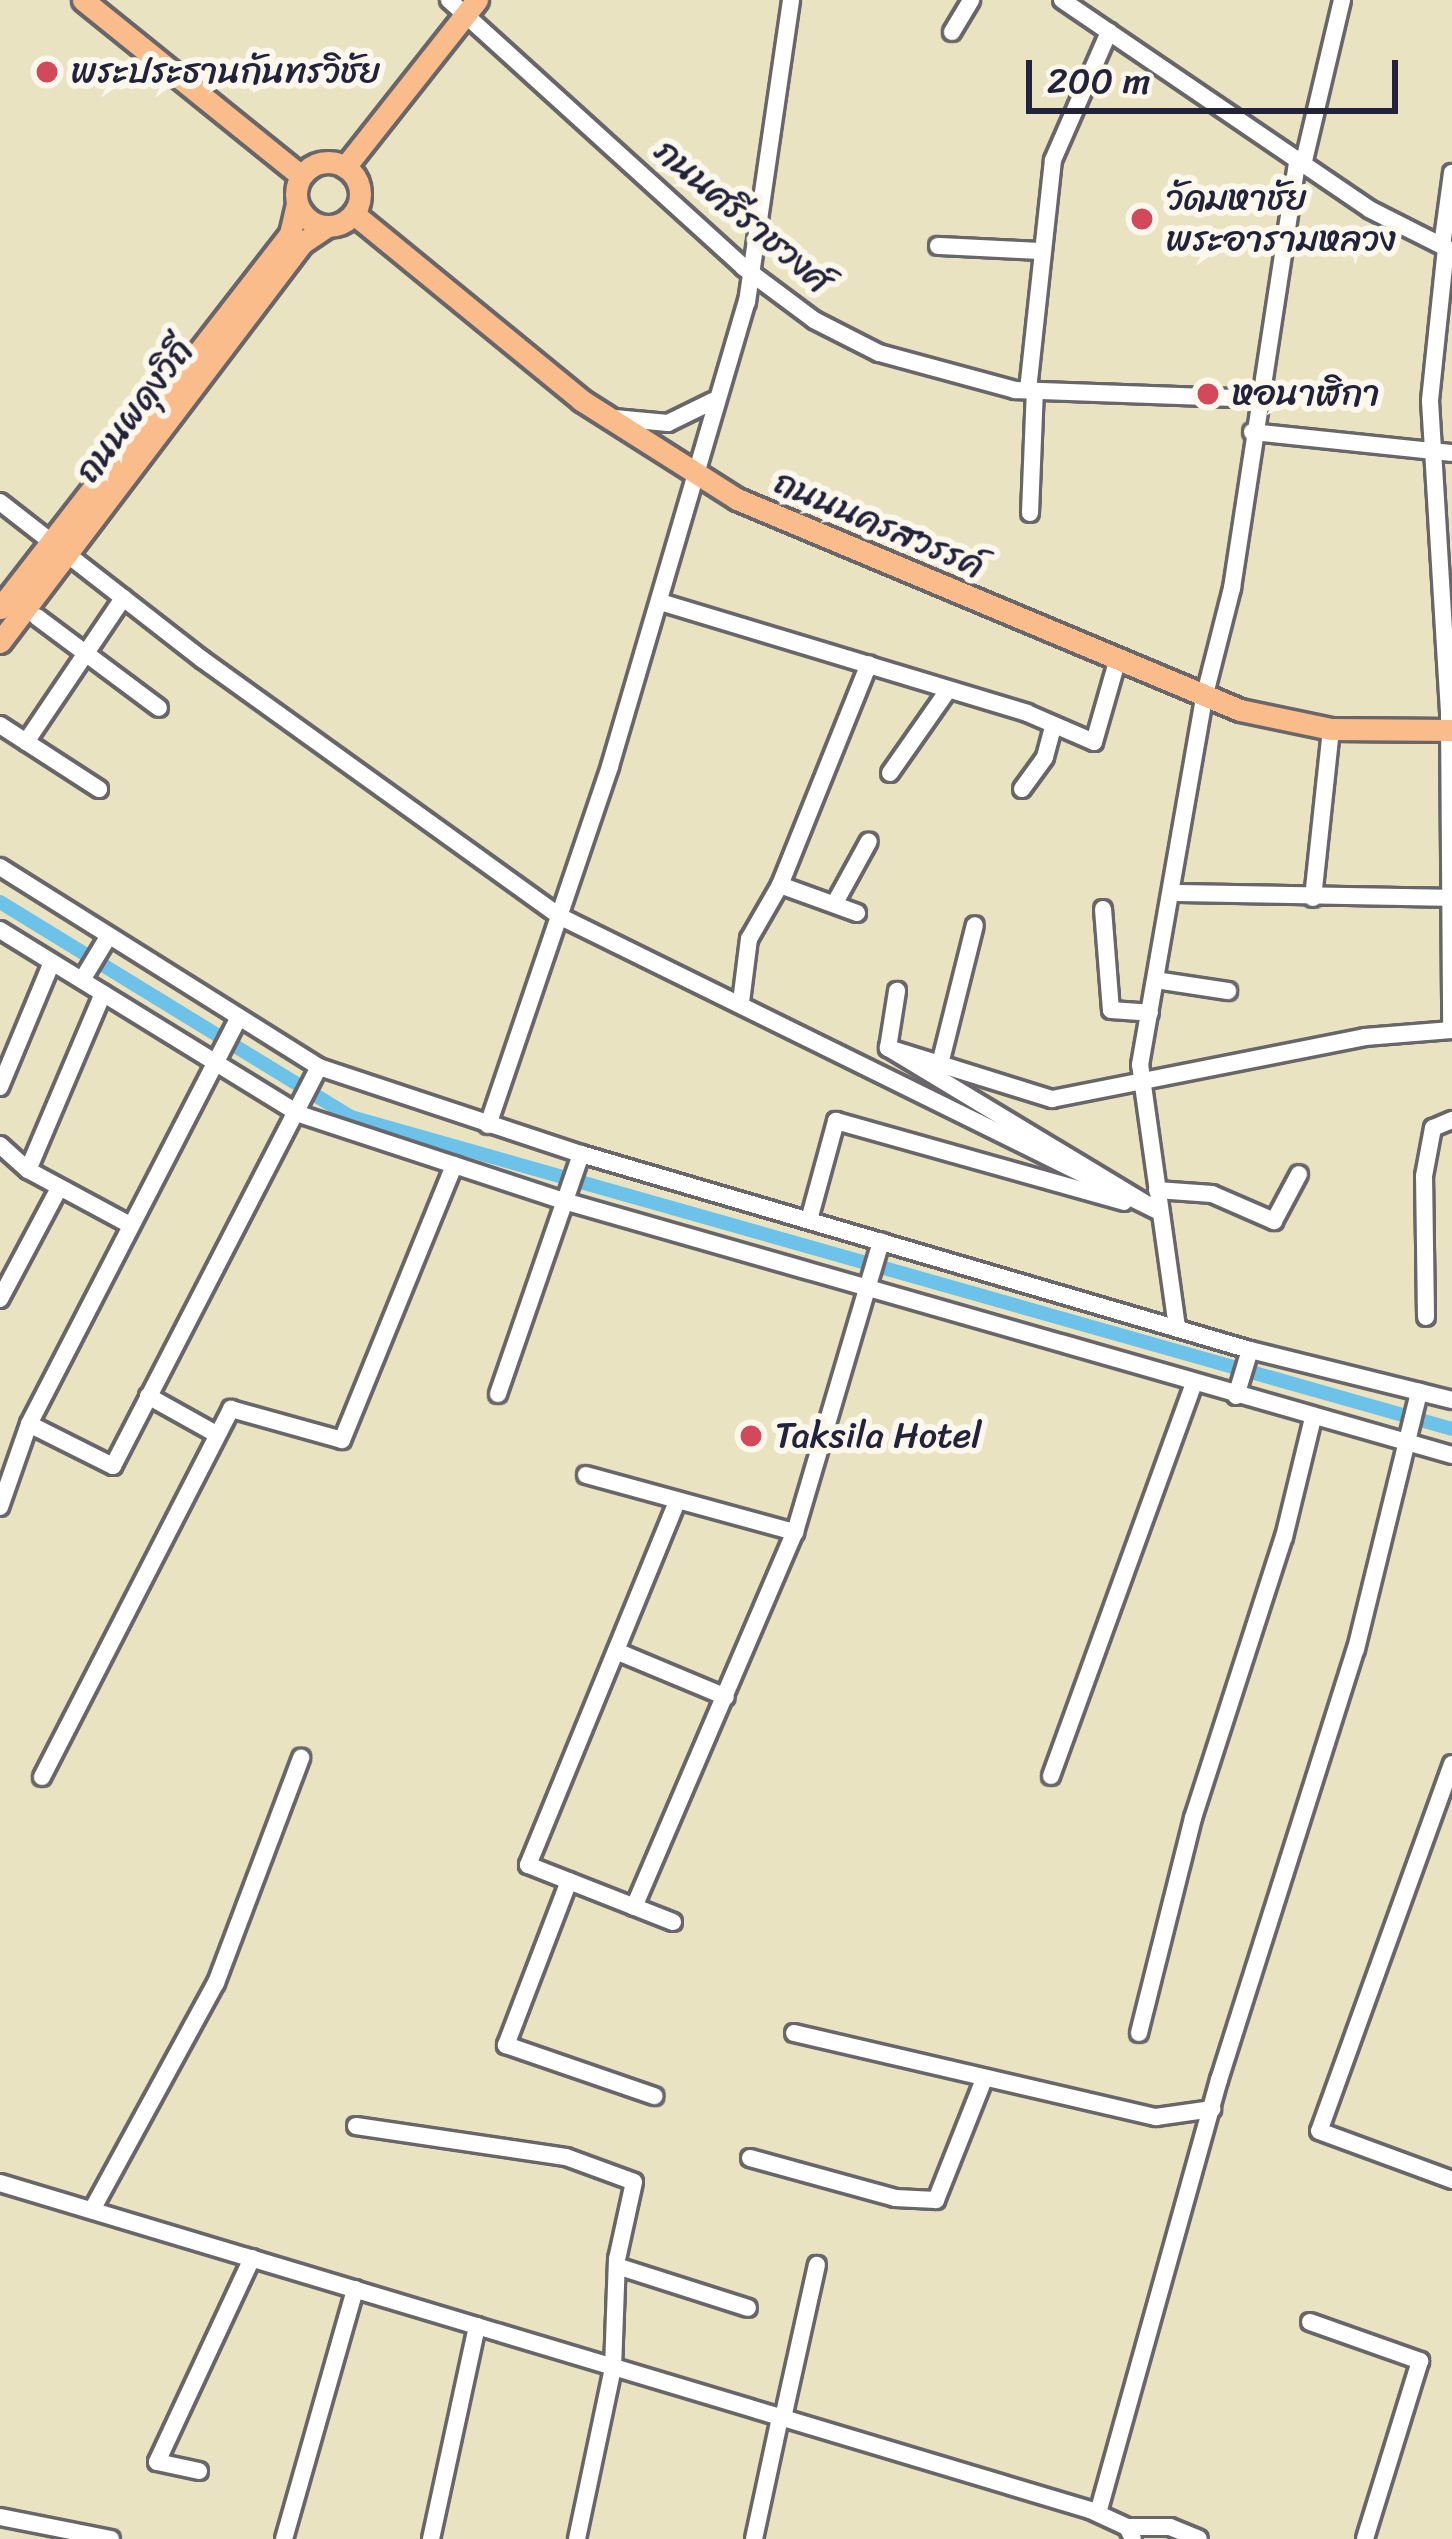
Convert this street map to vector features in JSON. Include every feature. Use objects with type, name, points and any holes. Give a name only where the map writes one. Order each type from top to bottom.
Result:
[{"type":"main road","points":[[82,0],[302,176]]},
{"type":"main road","points":[[345,167],[464,5]]},
{"type":"main road","points":[[322,163],[345,167],[360,194],[353,214],[327,226],[297,204],[302,176],[322,163]]},
{"type":"main road","name":"ถนนผดุงวิถี","points":[[0,642],[57,550],[290,234],[297,204]]},
{"type":"main road","name":"ถนนนครสวรรค์","points":[[353,214],[607,417],[694,476],[1204,698],[1331,729],[1450,730]]},
{"type":"main road","name":"ถนนผดุงวิถี","points":[[0,608],[57,550],[302,243],[327,226]]},
{"type":"street","points":[[488,1125],[660,602],[753,274],[791,0]]},
{"type":"street","points":[[952,32],[971,0]]},
{"type":"street","points":[[1062,0],[1300,163],[1447,248]]},
{"type":"street","points":[[1030,513],[1032,390],[1053,157],[1102,27],[1095,0]]},
{"type":"street","points":[[1178,1327],[1141,1084],[1204,698],[1232,588],[1252,432],[1300,163],[1342,0]]},
{"type":"street","name":"ภนนศรีราชวงศ์","points":[[464,5],[753,274],[814,320],[879,353],[986,386],[1259,399]]},
{"type":"street","points":[[888,1048],[1052,1099],[1365,1037],[1452,1030],[1443,452],[1430,355],[1447,248],[1452,173]]},
{"type":"street","points":[[938,246],[1042,251]]},
{"type":"street","points":[[607,417],[668,423],[715,398]]},
{"type":"street","points":[[1252,432],[1443,452]]},
{"type":"street","points":[[0,502],[57,550],[559,916],[1160,1212]]},
{"type":"street","points":[[26,742],[123,598]]},
{"type":"street","points":[[660,602],[869,664],[1094,742],[1117,662]]},
{"type":"street","points":[[37,617],[159,708]]},
{"type":"street","points":[[741,1002],[749,939],[779,886],[869,664]]},
{"type":"street","points":[[890,773],[946,693]]},
{"type":"street","points":[[0,725],[99,789]]},
{"type":"street","points":[[1022,789],[1045,757],[1053,727]]},
{"type":"street","points":[[1313,898],[1331,729]]},
{"type":"street","points":[[836,901],[868,841]]},
{"type":"street","points":[[0,867],[319,1067],[581,1154],[1250,1350],[1452,1400]]},
{"type":"street","points":[[779,886],[836,901],[857,913]]},
{"type":"street","points":[[1173,893],[1450,898]]},
{"type":"street","points":[[1103,909],[1111,1010],[1150,1013]]},
{"type":"street","points":[[940,1064],[975,925]]},
{"type":"street","points":[[0,930],[299,1114],[564,1201],[1452,1455]]},
{"type":"street","points":[[82,980],[108,937]]},
{"type":"street","points":[[0,1088],[52,962]]},
{"type":"street","points":[[1156,980],[1228,991]]},
{"type":"street","points":[[888,1048],[897,991]]},
{"type":"street","points":[[28,1171],[103,993]]},
{"type":"street","points":[[0,1507],[29,1424],[238,1019]]},
{"type":"street","points":[[888,1048],[1160,1212]]},
{"type":"street","points":[[29,1424],[113,1466],[299,1114],[319,1067]]},
{"type":"street","points":[[1426,1317],[1424,1176],[1433,1128],[1452,1120]]},
{"type":"street","points":[[809,1220],[836,1121],[1160,1212]]},
{"type":"street","points":[[0,1145],[58,1190],[130,1226]]},
{"type":"street","points":[[498,1394],[581,1154]]},
{"type":"street","points":[[42,1777],[231,1409],[242,1407],[342,1440],[454,1165]]},
{"type":"street","points":[[1156,1190],[1212,1194],[1274,1221],[1299,1174]]},
{"type":"street","points":[[0,1299],[58,1190]]},
{"type":"street","points":[[634,1907],[795,1532],[881,1241]]},
{"type":"street","points":[[1236,1396],[1250,1350]]},
{"type":"street","points":[[1051,1776],[1194,1384]]},
{"type":"street","points":[[1098,2513],[1211,2109],[1356,1649],[1419,1392]]},
{"type":"street","points":[[148,1396],[216,1434]]},
{"type":"street","points":[[1139,2033],[1193,1818],[1284,1537],[1313,1418]]},
{"type":"street","points":[[586,1474],[795,1532]]},
{"type":"street","points":[[673,1922],[528,1865],[677,1502]]},
{"type":"street","points":[[616,1651],[726,1697]]},
{"type":"street","points":[[92,2210],[216,1983],[301,1758]]},
{"type":"street","points":[[1452,1764],[1319,2132],[1452,2180]]},
{"type":"street","points":[[569,1881],[506,2045],[653,2096]]},
{"type":"street","points":[[794,2033],[983,2082],[1156,2117],[1211,2109]]},
{"type":"street","points":[[750,2158],[895,2198],[936,2200],[983,2082]]},
{"type":"street","points":[[356,2126],[566,2157],[634,2182],[617,2259],[623,2268],[748,2308]]},
{"type":"street","points":[[0,2183],[1098,2513],[1130,2533],[1170,2527],[1199,2539]]},
{"type":"street","points":[[199,2471],[157,2462],[251,2258]]},
{"type":"street","points":[[754,2539],[818,2266]]},
{"type":"street","points":[[577,2539],[613,2368],[623,2268]]},
{"type":"street","points":[[284,2539],[355,2289]]},
{"type":"street","points":[[1310,2321],[1420,2361],[1365,2539]]},
{"type":"street","points":[[430,2539],[477,2326]]},
{"type":"street","points":[[0,2517],[111,2539]]},
{"type":"waterway","points":[[0,902],[351,1117],[1452,1429]]},
{"type":"place","name":"พระประธานกันทรวิชัย","points":[[47,72]]},
{"type":"place","name":"วัดมหาชัย พระอารามหลวง","points":[[1142,219]]},
{"type":"place","name":"หอนาฬิกา","points":[[1208,394]]},
{"type":"place","name":"Taksila Hotel","points":[[751,1436]]}]
